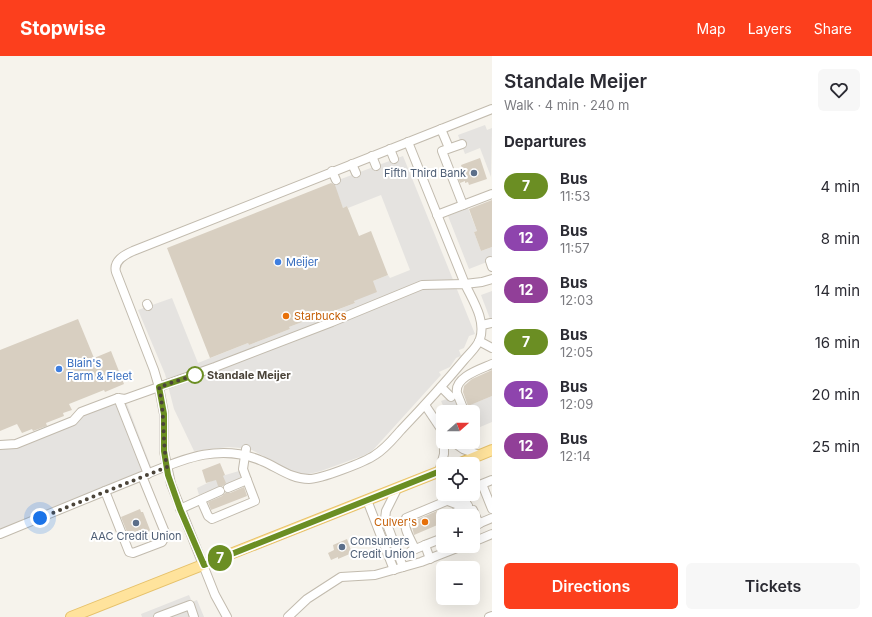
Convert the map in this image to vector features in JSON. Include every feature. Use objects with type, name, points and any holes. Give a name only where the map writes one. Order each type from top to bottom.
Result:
[{"type":"main road","points":[[474,457],[492,450]]},
{"type":"main road","points":[[71,617],[436,473]]},
{"type":"street","points":[[227,617],[218,602],[172,488],[164,451],[163,407],[159,387],[154,370],[116,272],[115,266],[118,260],[133,251],[492,109]]},
{"type":"street","points":[[441,129],[449,148]]},
{"type":"street","points":[[408,142],[465,284],[475,304],[482,325],[479,342]]},
{"type":"street","points":[[460,208],[442,151],[462,144]]},
{"type":"street","points":[[390,149],[394,159]]},
{"type":"street","points":[[372,156],[376,166]]},
{"type":"street","points":[[352,164],[356,173]]},
{"type":"street","points":[[332,171],[336,180]]},
{"type":"street","points":[[437,215],[460,208],[492,194]]},
{"type":"street","points":[[0,445],[16,444],[73,421],[81,412],[118,398],[125,399],[195,375],[422,285],[465,284],[492,279]]},
{"type":"street","points":[[482,325],[491,322]]},
{"type":"street","points":[[0,534],[205,452],[225,450],[246,452],[262,461],[310,479],[322,473],[361,460],[378,449],[394,432],[425,405],[469,346],[479,342],[492,348]]},
{"type":"street","points":[[462,405],[457,391],[458,384],[467,376],[492,364]]},
{"type":"street","points":[[440,384],[451,397]]},
{"type":"street","points":[[105,491],[129,552],[136,552],[162,542],[166,535],[118,398]]},
{"type":"street","points":[[425,405],[436,421]]},
{"type":"street","points":[[463,449],[479,455]]},
{"type":"street","points":[[201,500],[208,516],[212,519],[255,501],[243,469],[246,452]]},
{"type":"street","points":[[180,509],[247,480]]},
{"type":"street","points":[[492,480],[482,484],[492,509]]},
{"type":"street","points":[[397,489],[386,511],[385,519],[403,567]]},
{"type":"street","points":[[415,549],[405,527],[404,522],[406,518],[456,497],[461,497],[465,500],[469,509]]},
{"type":"street","points":[[367,500],[394,570]]},
{"type":"street","points":[[436,541],[410,551],[400,526],[400,522],[404,514],[439,501]]},
{"type":"street","points":[[480,522],[492,534],[480,539]]},
{"type":"street","points":[[425,545],[430,559]]},
{"type":"street","points":[[288,617],[307,599],[341,577],[371,575],[394,570],[445,553]]},
{"type":"street","points":[[158,617],[190,605],[194,617]]},
{"type":"shaded area","points":[[485,125],[487,130],[492,128],[491,177],[480,148],[465,154],[458,135]]},
{"type":"shaded area","points":[[403,156],[475,334],[469,336],[464,348],[459,350],[461,356],[456,358],[450,367],[439,372],[441,375],[373,450],[365,455],[321,471],[305,475],[290,471],[252,450],[241,448],[229,447],[194,451],[174,409],[165,374],[138,310],[172,298],[198,363],[248,343],[249,345],[290,329],[289,327],[355,303],[354,301],[373,281],[388,275],[390,278],[410,270],[381,195],[348,208],[347,206],[343,208],[333,182]]},
{"type":"shaded area","points":[[468,208],[477,231],[474,232],[481,251],[492,247],[492,260],[469,269],[448,216]]},
{"type":"shaded area","points":[[492,291],[492,324],[481,295]]},
{"type":"shaded area","points":[[455,396],[458,405],[443,405],[441,401]]},
{"type":"shaded area","points":[[492,396],[492,422],[480,427],[480,405],[470,405]]},
{"type":"shaded area","points":[[125,399],[153,472],[0,534],[0,447]]},
{"type":"shaded area","points":[[239,471],[241,478],[199,495],[197,488],[222,476]]},
{"type":"shaded area","points":[[189,595],[192,602],[197,600],[204,617],[142,617],[141,614]]},
{"type":"building","name":"Fifth Third Bank","points":[[480,158],[487,179],[469,185],[468,182],[465,183],[465,181],[460,183],[456,172],[461,170],[461,165]]},
{"type":"building","name":"Meijer","points":[[331,183],[335,185],[343,208],[347,206],[359,236],[371,231],[388,275],[373,281],[377,292],[354,301],[355,303],[289,327],[290,329],[210,358],[167,248]]},
{"type":"building","points":[[492,200],[492,247],[481,251],[474,232],[477,231],[469,209]]},
{"type":"building","name":"Blain's Farm & Fleet","points":[[78,319],[94,358],[111,351],[124,384],[69,404],[72,410],[63,413],[64,416],[46,423],[47,426],[22,433],[17,424],[0,431],[0,350]]},
{"type":"building","points":[[492,370],[492,396],[468,405],[463,392],[464,386],[472,379]]},
{"type":"building","points":[[220,463],[225,475],[223,476],[226,483],[223,486],[218,486],[216,480],[206,483],[202,470]]},
{"type":"building","points":[[244,487],[247,496],[211,510],[208,502],[222,496],[225,493],[230,493]]},
{"type":"building","name":"AAC Credit Union","points":[[140,509],[141,512],[143,512],[150,530],[147,535],[131,542],[121,517]]},
{"type":"building","name":"Culver's","points":[[436,511],[436,526],[414,535],[411,522]]},
{"type":"building","name":"Consumers Credit Union","points":[[347,539],[352,553],[338,559],[338,557],[331,560],[328,553],[334,550],[333,545]]},
{"type":"bus line","name":"7","points":[[195,375],[159,387],[164,414],[164,451],[168,475],[180,509],[204,565],[436,473]]},
{"type":"place","name":"Fifth Third Bank","points":[[474,173]]},
{"type":"place","name":"Meijer","points":[[278,262]]},
{"type":"place","name":"Starbucks","points":[[286,316]]},
{"type":"place","name":"Blain's Farm & Fleet","points":[[59,369]]},
{"type":"place","name":"Standale Meijer","points":[[195,375]]},
{"type":"place","name":"Culver's","points":[[425,522]]},
{"type":"place","name":"AAC Credit Union","points":[[136,523]]},
{"type":"place","name":"Consumers Credit Union","points":[[342,547]]},
{"type":"route","points":[[40,518],[167,467],[164,451],[164,414],[159,387],[195,375]]}]
